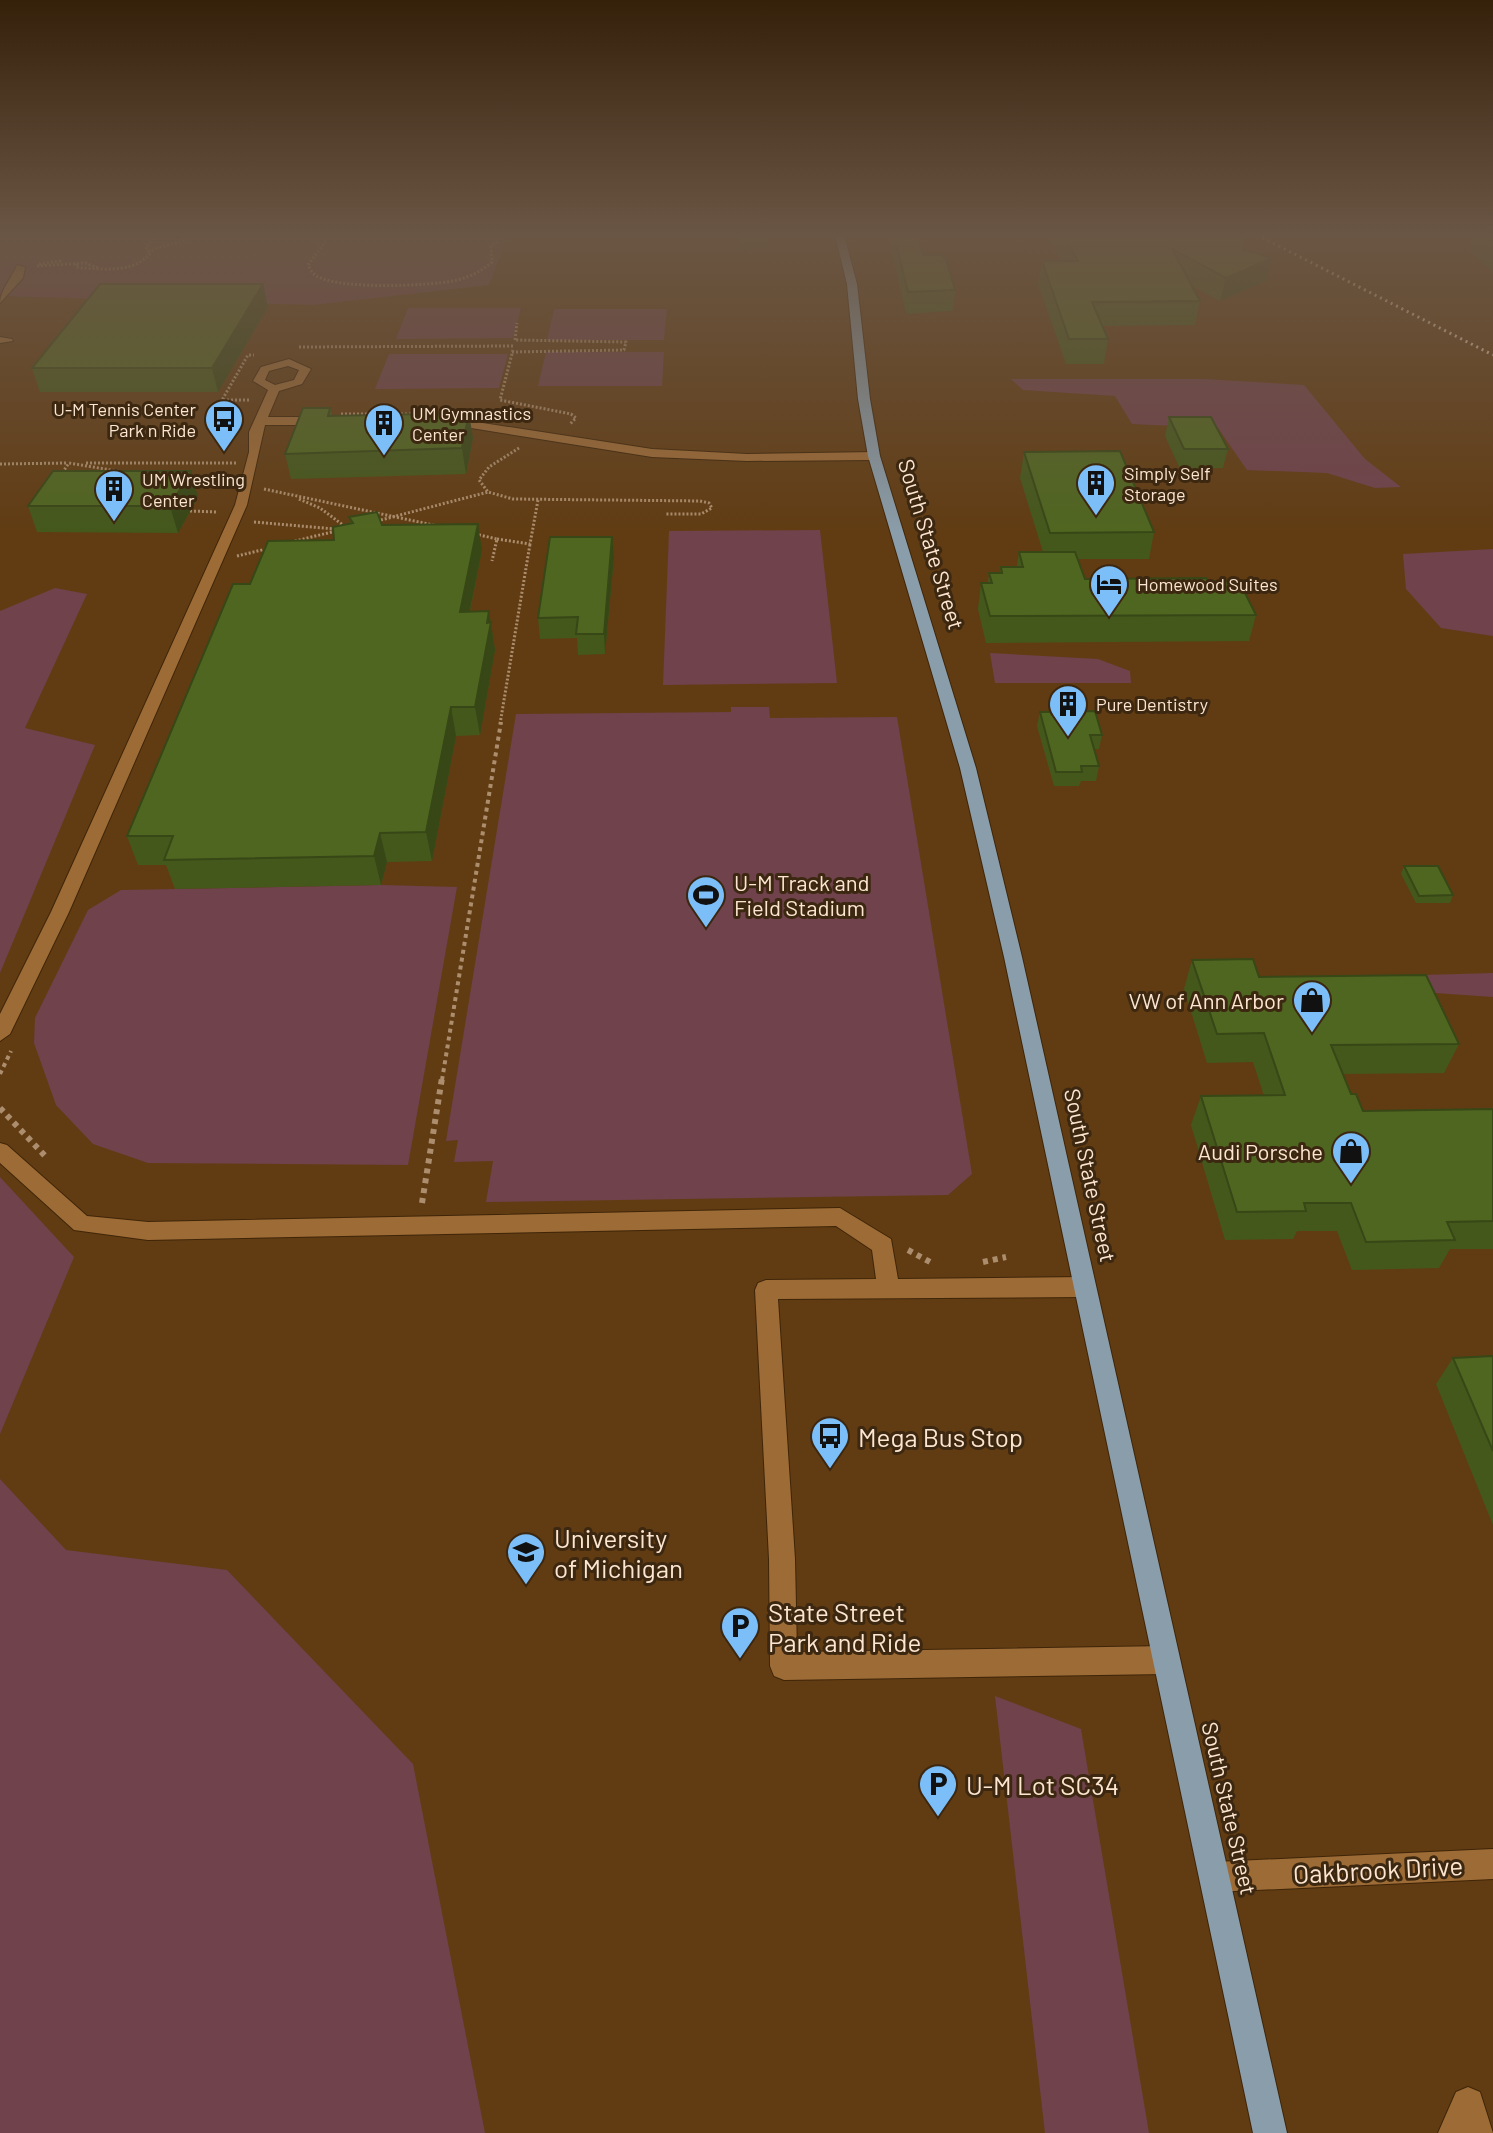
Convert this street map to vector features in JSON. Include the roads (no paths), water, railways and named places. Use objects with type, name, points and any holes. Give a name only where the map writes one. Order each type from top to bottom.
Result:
[{"type":"main road","name":"South State Street","points":[[857,335],[874,456],[968,768],[1270,2133]]},
{"type":"street","points":[[0,1034],[105,812],[218,561],[247,489],[255,452],[255,432],[274,389]]},
{"type":"street","points":[[261,421],[335,421]]},
{"type":"street","points":[[423,421],[495,425],[621,449],[696,456],[874,456]]},
{"type":"street","points":[[0,1151],[82,1224],[148,1231],[840,1217],[883,1245],[888,1289]]},
{"type":"street","points":[[1085,1287],[766,1290],[782,1559],[784,1666],[1166,1660]]},
{"type":"street","name":"Oakbrook Drive","points":[[1215,1877],[1493,1864]]},
{"type":"railway","points":[[1453,335],[1493,355]]},
{"type":"place","name":"U-M Tennis Center Park n Ride","points":[[224,453]]},
{"type":"place","name":"UM Gymnastics Center","points":[[384,457]]},
{"type":"place","name":"Simply Self Storage","points":[[1096,517]]},
{"type":"place","name":"UM Wrestling Center","points":[[114,523]]},
{"type":"place","name":"Homewood Suites","points":[[1109,618]]},
{"type":"place","name":"Pure Dentistry","points":[[1068,738]]},
{"type":"place","name":"U-M Track and Field Stadium","points":[[706,929]]},
{"type":"place","name":"VW of Ann Arbor","points":[[1312,1034]]},
{"type":"place","name":"Audi Porsche","points":[[1351,1185]]},
{"type":"place","name":"Mega Bus Stop","points":[[830,1470]]},
{"type":"place","name":"University of Michigan","points":[[526,1586]]},
{"type":"place","name":"State Street Park and Ride","points":[[740,1660]]},
{"type":"place","name":"U-M Lot SC34","points":[[938,1818]]}]
